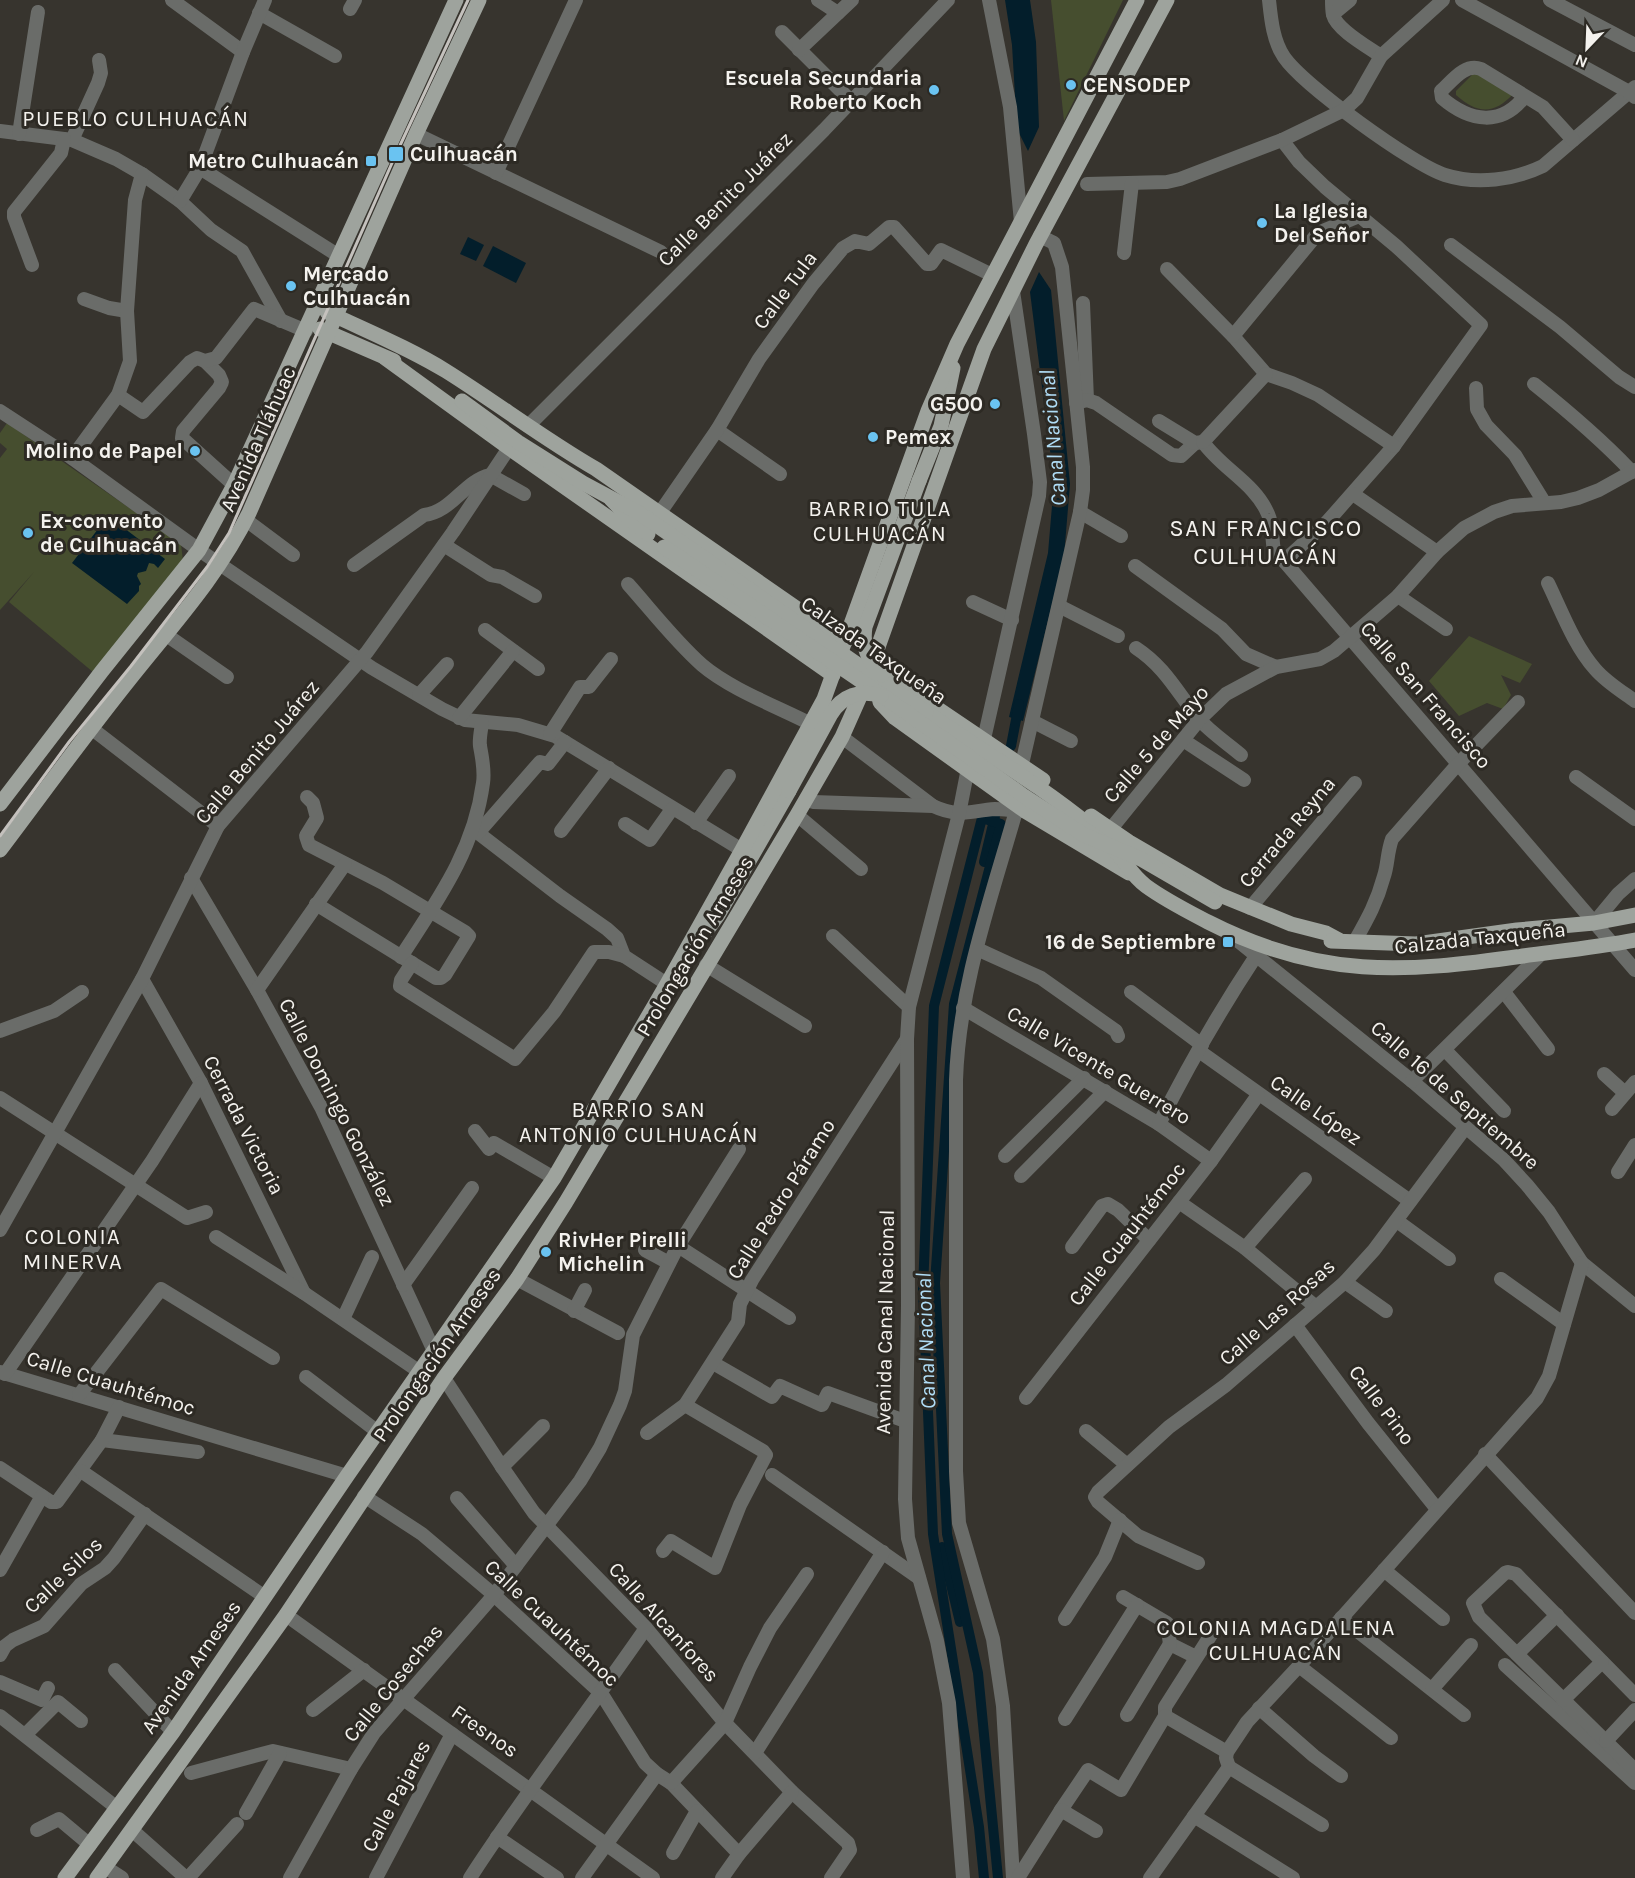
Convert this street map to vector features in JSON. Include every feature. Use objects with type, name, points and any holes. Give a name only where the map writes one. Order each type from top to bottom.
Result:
[{"type":"main road","name":"Avenida Tláhuac","points":[[0,850],[91,728],[220,564],[246,520],[416,134],[479,0]]},
{"type":"main road","name":"Prolongación Arneses","points":[[347,1476],[554,1178],[667,984],[811,724],[833,675],[928,411],[957,344],[1137,0]]},
{"type":"main road","name":"Prolongación Arneses","points":[[290,1617],[364,1496],[444,1378],[516,1279],[602,1142],[842,737],[862,692],[984,349],[1013,291],[1043,241],[1167,0]]},
{"type":"main road","name":"Avenida Tláhuac","points":[[0,804],[199,550],[234,485],[452,6]]},
{"type":"main road","points":[[452,6],[469,23]]},
{"type":"main road","name":"Calzada Taxqueña","points":[[316,306],[415,353],[446,371],[558,447],[596,469],[844,642]]},
{"type":"main road","name":"Calzada Taxqueña","points":[[307,328],[328,333],[385,358],[415,368],[518,442],[583,483],[639,513],[1068,809],[1092,828],[1135,876]]},
{"type":"main road","points":[[926,712],[875,668],[867,654],[864,640],[865,627],[941,426],[957,344]]},
{"type":"main road","name":"Calzada Taxqueña","points":[[385,358],[833,675]]},
{"type":"main road","name":"Calzada Taxqueña","points":[[558,447],[633,522],[664,546],[1016,790],[1084,835],[1141,859],[1215,902],[1288,932],[1326,941],[1416,944],[1517,930],[1594,923],[1635,915]]},
{"type":"main road","points":[[794,648],[808,648],[815,642],[817,629],[810,618]]},
{"type":"main road","name":"Calzada Taxqueña","points":[[872,661],[1022,764],[1110,830],[1220,895],[1291,924],[1326,933],[1339,940]]},
{"type":"main road","name":"Calzada Taxqueña","points":[[862,692],[869,685],[875,688],[880,702],[896,718],[968,768],[1020,811],[1135,876],[1168,900],[1228,932],[1284,954],[1332,965],[1396,969],[1433,968],[1635,940]]},
{"type":"main road","points":[[677,966],[718,915],[831,714],[840,703],[859,693],[873,693],[886,698]]},
{"type":"main road","points":[[896,718],[895,705],[898,699],[907,693],[916,693]]},
{"type":"main road","points":[[1517,930],[1510,938],[1510,946],[1516,954],[1523,956]]},
{"type":"main road","points":[[1486,935],[1496,940],[1499,947],[1495,958],[1489,961]]},
{"type":"main road","name":"Avenida Arneses","points":[[65,1878],[173,1732],[347,1476]]},
{"type":"main road","points":[[101,1872],[290,1617]]},
{"type":"street","points":[[172,0],[243,52]]},
{"type":"street","points":[[180,201],[200,168],[265,0]]},
{"type":"street","points":[[496,173],[576,0]]},
{"type":"street","points":[[818,0],[838,13]]},
{"type":"street","points":[[799,50],[852,0]]},
{"type":"street","name":"Calle Benito Juárez","points":[[528,426],[851,101],[948,0]]},
{"type":"street","points":[[989,0],[1010,107],[1021,222]]},
{"type":"street","points":[[1269,0],[1274,33],[1283,56],[1298,73],[1344,110],[1427,167],[1445,175],[1484,181],[1529,173],[1543,166],[1633,92],[1462,0]]},
{"type":"street","points":[[1332,0],[1333,14],[1342,28],[1381,56]]},
{"type":"street","points":[[1333,14],[1350,0]]},
{"type":"street","points":[[1087,184],[1167,182],[1180,179],[1282,140],[1344,110],[1357,98],[1381,56],[1443,0]]},
{"type":"street","points":[[1550,0],[1635,45]]},
{"type":"street","points":[[19,134],[38,12]]},
{"type":"street","points":[[259,13],[335,56]]},
{"type":"street","points":[[782,32],[851,101]]},
{"type":"street","points":[[32,265],[14,218],[14,212],[61,153],[98,83],[101,73],[99,60]]},
{"type":"street","points":[[1525,96],[1515,108],[1506,114],[1492,118],[1462,112],[1442,98],[1441,91],[1467,68],[1473,66],[1525,96],[1542,107],[1573,140]]},
{"type":"street","points":[[0,130],[68,140],[116,159],[142,174],[180,201],[211,230],[240,249],[281,321]]},
{"type":"street","points":[[416,134],[661,252]]},
{"type":"street","points":[[1282,140],[1299,162],[1396,246],[1481,325],[1394,446],[1327,522],[1284,561]]},
{"type":"street","points":[[200,168],[339,256]]},
{"type":"street","points":[[72,458],[118,395],[130,361],[127,311],[135,200],[142,174]]},
{"type":"street","points":[[1124,253],[1132,183]]},
{"type":"street","points":[[1233,336],[1318,233],[1359,216]]},
{"type":"street","name":"Calle Tula","points":[[659,514],[717,430],[765,350],[813,284],[843,248],[855,241],[869,244],[889,227],[894,227],[927,264],[931,264],[941,250],[992,275]]},
{"type":"street","points":[[1043,241],[1062,267],[1081,401]]},
{"type":"street","points":[[1450,245],[1560,327],[1618,377],[1635,387]]},
{"type":"street","points":[[1167,269],[1233,336],[1266,374],[1318,394],[1394,446]]},
{"type":"street","points":[[984,739],[1012,620],[1039,496],[1040,482],[1013,291]]},
{"type":"street","points":[[84,299],[109,308],[127,311]]},
{"type":"street","points":[[1022,764],[1080,512],[1083,490],[1081,401],[1083,303]]},
{"type":"street","points":[[205,361],[216,358],[254,309],[281,321],[307,328]]},
{"type":"street","points":[[118,395],[143,412],[190,362],[197,358],[205,361],[219,375],[222,382],[183,431],[182,438],[234,485]]},
{"type":"street","points":[[1081,401],[1096,403],[1128,427],[1176,457],[1199,443],[1266,374]]},
{"type":"street","points":[[1534,384],[1577,419],[1634,471]]},
{"type":"street","points":[[1476,388],[1477,409],[1486,425],[1515,455],[1544,502]]},
{"type":"street","points":[[0,411],[72,458],[199,550],[360,661],[459,718],[470,722],[518,725],[550,734],[742,850]]},
{"type":"street","name":"Calle San Francisco","points":[[1159,421],[1199,443],[1251,489],[1265,507],[1270,518],[1275,555],[1284,561],[1635,970]]},
{"type":"street","points":[[717,430],[780,474]]},
{"type":"street","name":"Calle Benito Juárez","points":[[0,1230],[142,978],[218,826],[360,661],[403,605],[509,447]]},
{"type":"street","name":"Calle 5 de Mayo","points":[[1110,830],[1199,720],[1226,694],[1276,667],[1320,658],[1334,651],[1398,596],[1437,552],[1464,528],[1494,512],[1512,506],[1561,502],[1578,498],[1599,490],[1634,471]]},
{"type":"street","points":[[354,565],[424,515],[436,514],[458,498],[479,478],[490,475],[524,494]]},
{"type":"street","points":[[1353,494],[1437,552]]},
{"type":"street","points":[[1080,512],[1121,536]]},
{"type":"street","points":[[246,520],[293,555]]},
{"type":"street","points":[[444,545],[491,575],[502,577],[536,596]]},
{"type":"street","points":[[1135,566],[1222,629],[1246,654],[1276,667]]},
{"type":"street","points":[[1548,583],[1568,626],[1595,669],[1635,701]]},
{"type":"street","points":[[628,584],[682,646],[704,666],[728,682],[811,724]]},
{"type":"street","points":[[1398,596],[1446,629]]},
{"type":"street","points":[[973,602],[1012,620]]},
{"type":"street","points":[[1059,606],[1118,636]]},
{"type":"street","points":[[485,630],[538,669]]},
{"type":"street","points":[[165,634],[227,677]]},
{"type":"street","points":[[1136,648],[1164,671],[1199,720],[1241,755]]},
{"type":"street","points":[[459,718],[513,651]]},
{"type":"street","points":[[550,734],[580,687],[589,687],[611,659]]},
{"type":"street","points":[[418,695],[447,664]]},
{"type":"street","points":[[1355,941],[1374,910],[1392,839],[1458,764],[1518,702]]},
{"type":"street","points":[[1032,721],[1071,741]]},
{"type":"street","points":[[482,723],[480,744],[483,759],[483,782],[475,831],[455,873],[431,911],[406,960],[400,986],[515,1059],[554,1012],[594,952],[609,952],[624,956],[667,984]]},
{"type":"street","points":[[91,728],[218,826]]},
{"type":"street","points":[[842,737],[933,806],[947,812],[959,814],[997,809],[1020,811],[976,949],[963,1008],[956,1080],[956,1471],[959,1523],[993,1639],[1001,1693],[1013,1878]]},
{"type":"street","points":[[1183,740],[1244,780]]},
{"type":"street","points":[[475,831],[540,762],[548,764],[565,742]]},
{"type":"street","points":[[561,831],[609,768]]},
{"type":"street","name":"Avenida Canal Nacional","points":[[963,1878],[949,1703],[937,1641],[907,1528],[905,1421],[908,1305],[909,1007],[959,814],[968,768]]},
{"type":"street","points":[[696,823],[729,776]]},
{"type":"street","points":[[1576,777],[1635,819]]},
{"type":"street","name":"Cerrada Reyna","points":[[1250,908],[1355,783]]},
{"type":"street","points":[[307,797],[313,803],[317,818],[306,836],[309,845],[383,883],[469,936],[441,978],[436,978],[316,904]]},
{"type":"street","points":[[813,802],[933,806]]},
{"type":"street","points":[[625,824],[650,840],[672,809]]},
{"type":"street","points":[[797,815],[861,869]]},
{"type":"street","points":[[475,831],[607,929],[617,938],[624,956]]},
{"type":"street","points":[[257,990],[345,864]]},
{"type":"street","name":"Calle Domingo González","points":[[191,878],[257,990],[322,1109],[434,1351]]},
{"type":"street","points":[[1594,923],[1618,894],[1635,879]]},
{"type":"street","name":"Calle 16 de Septiembre","points":[[1228,932],[1412,1081],[1504,1160],[1549,1212],[1582,1263],[1635,1306]]},
{"type":"street","points":[[833,936],[909,1007]]},
{"type":"street","points":[[976,949],[1041,978],[1116,1030],[1118,1036]]},
{"type":"street","points":[[1412,1081],[1541,954]]},
{"type":"street","points":[[1160,1124],[1181,1080],[1256,956]]},
{"type":"street","points":[[706,965],[804,1026]]},
{"type":"street","name":"Cerrada Victoria","points":[[142,978],[201,1083],[304,1293]]},
{"type":"street","points":[[0,1031],[54,1011],[82,992]]},
{"type":"street","name":"Calle López","points":[[1131,992],[1258,1095],[1410,1201]]},
{"type":"street","points":[[1504,992],[1548,1049]]},
{"type":"street","name":"Calle Vicente Guerrero","points":[[963,1008],[1160,1124],[1211,1161]]},
{"type":"street","name":"Calle Pedro Páramo","points":[[647,1433],[685,1405],[713,1363],[738,1322],[740,1304],[747,1289],[908,1039]]},
{"type":"street","points":[[1445,1050],[1504,1111]]},
{"type":"street","points":[[1604,1074],[1625,1094]]},
{"type":"street","points":[[1005,1156],[1084,1078]]},
{"type":"street","points":[[1612,1109],[1635,1082]]},
{"type":"street","points":[[2,1373],[135,1185],[201,1083]]},
{"type":"street","points":[[1021,1176],[1105,1091]]},
{"type":"street","name":"Calle Cuauhtémoc","points":[[1026,1398],[1211,1161],[1258,1095]]},
{"type":"street","points":[[0,1098],[187,1218],[206,1212]]},
{"type":"street","name":"Calle Las Rosas","points":[[1120,1520],[1098,1502],[1095,1497],[1098,1492],[1169,1427],[1226,1385],[1344,1282],[1397,1221],[1465,1128]]},
{"type":"street","points":[[475,1131],[489,1149],[494,1143],[554,1178]]},
{"type":"street","points":[[1618,1172],[1635,1145]]},
{"type":"street","name":"Calle Cosechas","points":[[290,1878],[351,1769],[374,1733],[494,1595],[580,1481],[600,1448],[620,1405],[625,1391],[633,1335],[678,1246],[739,1149]]},
{"type":"street","points":[[1245,1248],[1305,1179]]},
{"type":"street","points":[[403,1285],[472,1188]]},
{"type":"street","points":[[1179,1202],[1245,1248],[1316,1307]]},
{"type":"street","points":[[1072,1247],[1102,1206],[1108,1204],[1118,1210],[1149,1240]]},
{"type":"street","points":[[1397,1221],[1449,1259]]},
{"type":"street","points":[[216,1237],[420,1371]]},
{"type":"street","points":[[678,1246],[789,1318]]},
{"type":"street","points":[[645,1250],[669,1263]]},
{"type":"street","points":[[343,1319],[372,1257]]},
{"type":"street","points":[[1322,1825],[1229,1767],[1227,1752],[1259,1708],[1537,1398],[1549,1376],[1582,1263]]},
{"type":"street","points":[[516,1279],[618,1333]]},
{"type":"street","points":[[1501,1279],[1564,1324]]},
{"type":"street","points":[[1344,1282],[1386,1311]]},
{"type":"street","points":[[79,1395],[161,1289],[273,1358]]},
{"type":"street","points":[[574,1311],[585,1290]]},
{"type":"street","name":"Calle Pino","points":[[1295,1326],[1368,1424],[1437,1509]]},
{"type":"street","points":[[713,1363],[772,1397],[780,1386],[822,1405],[828,1394],[905,1421]]},
{"type":"street","name":"Calle Cuauhtémoc","points":[[2,1373],[347,1476]]},
{"type":"street","points":[[306,1377],[378,1431]]},
{"type":"street","name":"Calle Alcanfores","points":[[444,1378],[534,1513],[646,1628],[725,1723],[792,1792],[848,1843],[850,1850],[848,1856],[831,1878]]},
{"type":"street","points":[[663,1551],[671,1541],[715,1568],[740,1505],[766,1455],[763,1451],[685,1405]]},
{"type":"street","points":[[0,1467],[54,1503],[60,1500],[102,1440],[119,1407]]},
{"type":"street","points":[[502,1467],[543,1426]]},
{"type":"street","points":[[1086,1431],[1127,1464]]},
{"type":"street","points":[[102,1440],[198,1452]]},
{"type":"street","points":[[1485,1454],[1635,1613]]},
{"type":"street","points":[[81,1471],[265,1597]]},
{"type":"street","points":[[772,1475],[919,1578]]},
{"type":"street","points":[[0,1570],[42,1496]]},
{"type":"street","name":"Calle Cuauhtémoc","points":[[364,1496],[422,1534],[494,1595],[601,1693],[645,1762],[671,1783],[739,1854]]},
{"type":"street","points":[[457,1498],[516,1566]]},
{"type":"street","name":"Calle Silos","points":[[0,1655],[5,1646],[14,1640],[44,1626],[81,1584],[105,1568],[144,1514]]},
{"type":"street","points":[[1065,1619],[1105,1557],[1120,1520],[1138,1536],[1198,1563]]},
{"type":"street","points":[[755,1753],[883,1552]]},
{"type":"street","points":[[1384,1570],[1443,1618]]},
{"type":"street","points":[[1635,1695],[1512,1572],[1505,1573],[1473,1603],[1479,1617],[1635,1770]]},
{"type":"street","points":[[671,1783],[725,1723],[770,1628],[807,1574]]},
{"type":"street","points":[[1123,1597],[1167,1623],[1170,1644],[1126,1715]]},
{"type":"street","points":[[1065,1719],[1137,1605]]},
{"type":"street","points":[[1517,1654],[1557,1615]]},
{"type":"street","name":"Fresnos","points":[[290,1617],[653,1878]]},
{"type":"street","points":[[1341,1618],[1464,1715]]},
{"type":"street","points":[[470,1878],[646,1628]]},
{"type":"street","points":[[1018,1878],[1088,1770],[1121,1790],[1196,1657],[1214,1630]]},
{"type":"street","points":[[1170,1644],[1196,1657]]},
{"type":"street","points":[[1432,1689],[1470,1645]]},
{"type":"street","points":[[1563,1700],[1602,1662]]},
{"type":"street","points":[[1505,1665],[1635,1783]]},
{"type":"street","points":[[1299,1666],[1391,1738]]},
{"type":"street","points":[[115,1670],[173,1732]]},
{"type":"street","points":[[314,1710],[363,1670]]},
{"type":"street","points":[[0,1682],[42,1700],[48,1688]]},
{"type":"street","points":[[26,1734],[58,1702],[81,1721]]},
{"type":"street","points":[[1259,1708],[1314,1756],[1341,1776]]},
{"type":"street","points":[[1606,1741],[1635,1710]]},
{"type":"street","points":[[1165,1712],[1227,1752]]},
{"type":"street","points":[[2,1720],[26,1734],[117,1808]]},
{"type":"street","name":"Calle Pajares","points":[[376,1878],[452,1734]]},
{"type":"street","points":[[191,1773],[273,1751],[351,1769]]},
{"type":"street","points":[[246,1813],[280,1753]]},
{"type":"street","points":[[1150,1878],[1229,1767]]},
{"type":"street","points":[[582,1878],[657,1774]]},
{"type":"street","points":[[722,1878],[739,1854],[792,1792]]},
{"type":"street","points":[[1061,1810],[1096,1831]]},
{"type":"street","points":[[673,1853],[697,1811]]},
{"type":"street","points":[[1194,1816],[1293,1878]]},
{"type":"street","points":[[37,1830],[59,1819],[90,1845]]},
{"type":"street","points":[[132,1830],[187,1878],[237,1824]]},
{"type":"street","points":[[497,1837],[556,1878]]},
{"type":"street","points":[[101,1872],[122,1878]]},
{"type":"green space","name":"CENSODEP","points":[[1051,0],[1123,0],[1064,121]]},
{"type":"green space","points":[[1475,72],[1513,94],[1492,109],[1478,109],[1471,106],[1456,95],[1456,91]]},
{"type":"green space","name":"Ex-convento de Culhuacán","points":[[7,423],[181,544],[183,561],[93,672],[9,602],[34,572],[0,610],[0,458],[7,449],[0,443],[0,433]]},
{"type":"green space","points":[[1469,636],[1532,664],[1520,683],[1501,675],[1511,695],[1503,709],[1487,703],[1459,716],[1429,681]]},
{"type":"water","points":[[1005,0],[1030,0],[1036,42],[1039,127],[1028,151],[1017,129],[1012,45]]},
{"type":"water","points":[[468,237],[484,245],[476,261],[460,254]]},
{"type":"water","points":[[493,246],[526,263],[516,283],[483,266]]},
{"type":"water","name":"Canal Nacional","points":[[1039,272],[1051,290],[1070,484],[1064,556],[1023,721],[1009,717],[1048,553],[1052,506],[1052,466],[1030,292]]},
{"type":"water","points":[[108,516],[165,559],[158,568],[149,563],[146,571],[138,573],[141,584],[139,591],[127,604],[72,563]]},
{"type":"waterway","name":"Canal Nacional","points":[[1011,746],[1019,704]]},
{"type":"waterway","name":"Canal Nacional","points":[[984,862],[995,816]]},
{"type":"waterway","name":"Canal Nacional","points":[[984,1878],[979,1827],[933,1534],[923,1290],[934,1006],[982,818],[1001,824],[954,1004],[935,1283],[947,1534],[978,1673],[998,1878]]},
{"type":"waterway","name":"Canal Nacional","points":[[942,1547],[960,1622]]},
{"type":"railway","points":[[0,836],[69,742],[207,567],[229,533],[396,154],[468,0]]},
{"type":"place","name":"CENSODEP","points":[[1071,85]]},
{"type":"place","name":"Escuela Secundaria Roberto Koch","points":[[934,90]]},
{"type":"place","name":"Culhuacán","points":[[396,154]]},
{"type":"place","name":"Metro Culhuacán","points":[[371,161]]},
{"type":"place","name":"La Iglesia Del Señor","points":[[1262,223]]},
{"type":"place","name":"Mercado Culhuacán","points":[[291,286]]},
{"type":"place","name":"G500","points":[[995,404]]},
{"type":"place","name":"Pemex","points":[[873,437]]},
{"type":"place","name":"Molino de Papel","points":[[195,451]]},
{"type":"place","name":"Ex-convento de Culhuacán","points":[[28,533]]},
{"type":"place","name":"16 de Septiembre","points":[[1228,942]]},
{"type":"place","name":"RivHer Pirelli Michelin","points":[[546,1252]]},
{"type":"district","name":"PUEBLO CULHUACÁN","points":[[136,119]]},
{"type":"district","name":"BARRIO TULA CULHUACÁN","points":[[880,522]]},
{"type":"district","name":"SAN FRANCISCO CULHUACÁN","points":[[1266,542]]},
{"type":"district","name":"BARRIO SAN ANTONIO CULHUACÁN","points":[[639,1122]]},
{"type":"district","name":"COLONIA MINERVA","points":[[73,1250]]},
{"type":"district","name":"COLONIA MAGDALENA CULHUACÁN","points":[[1276,1640]]}]
